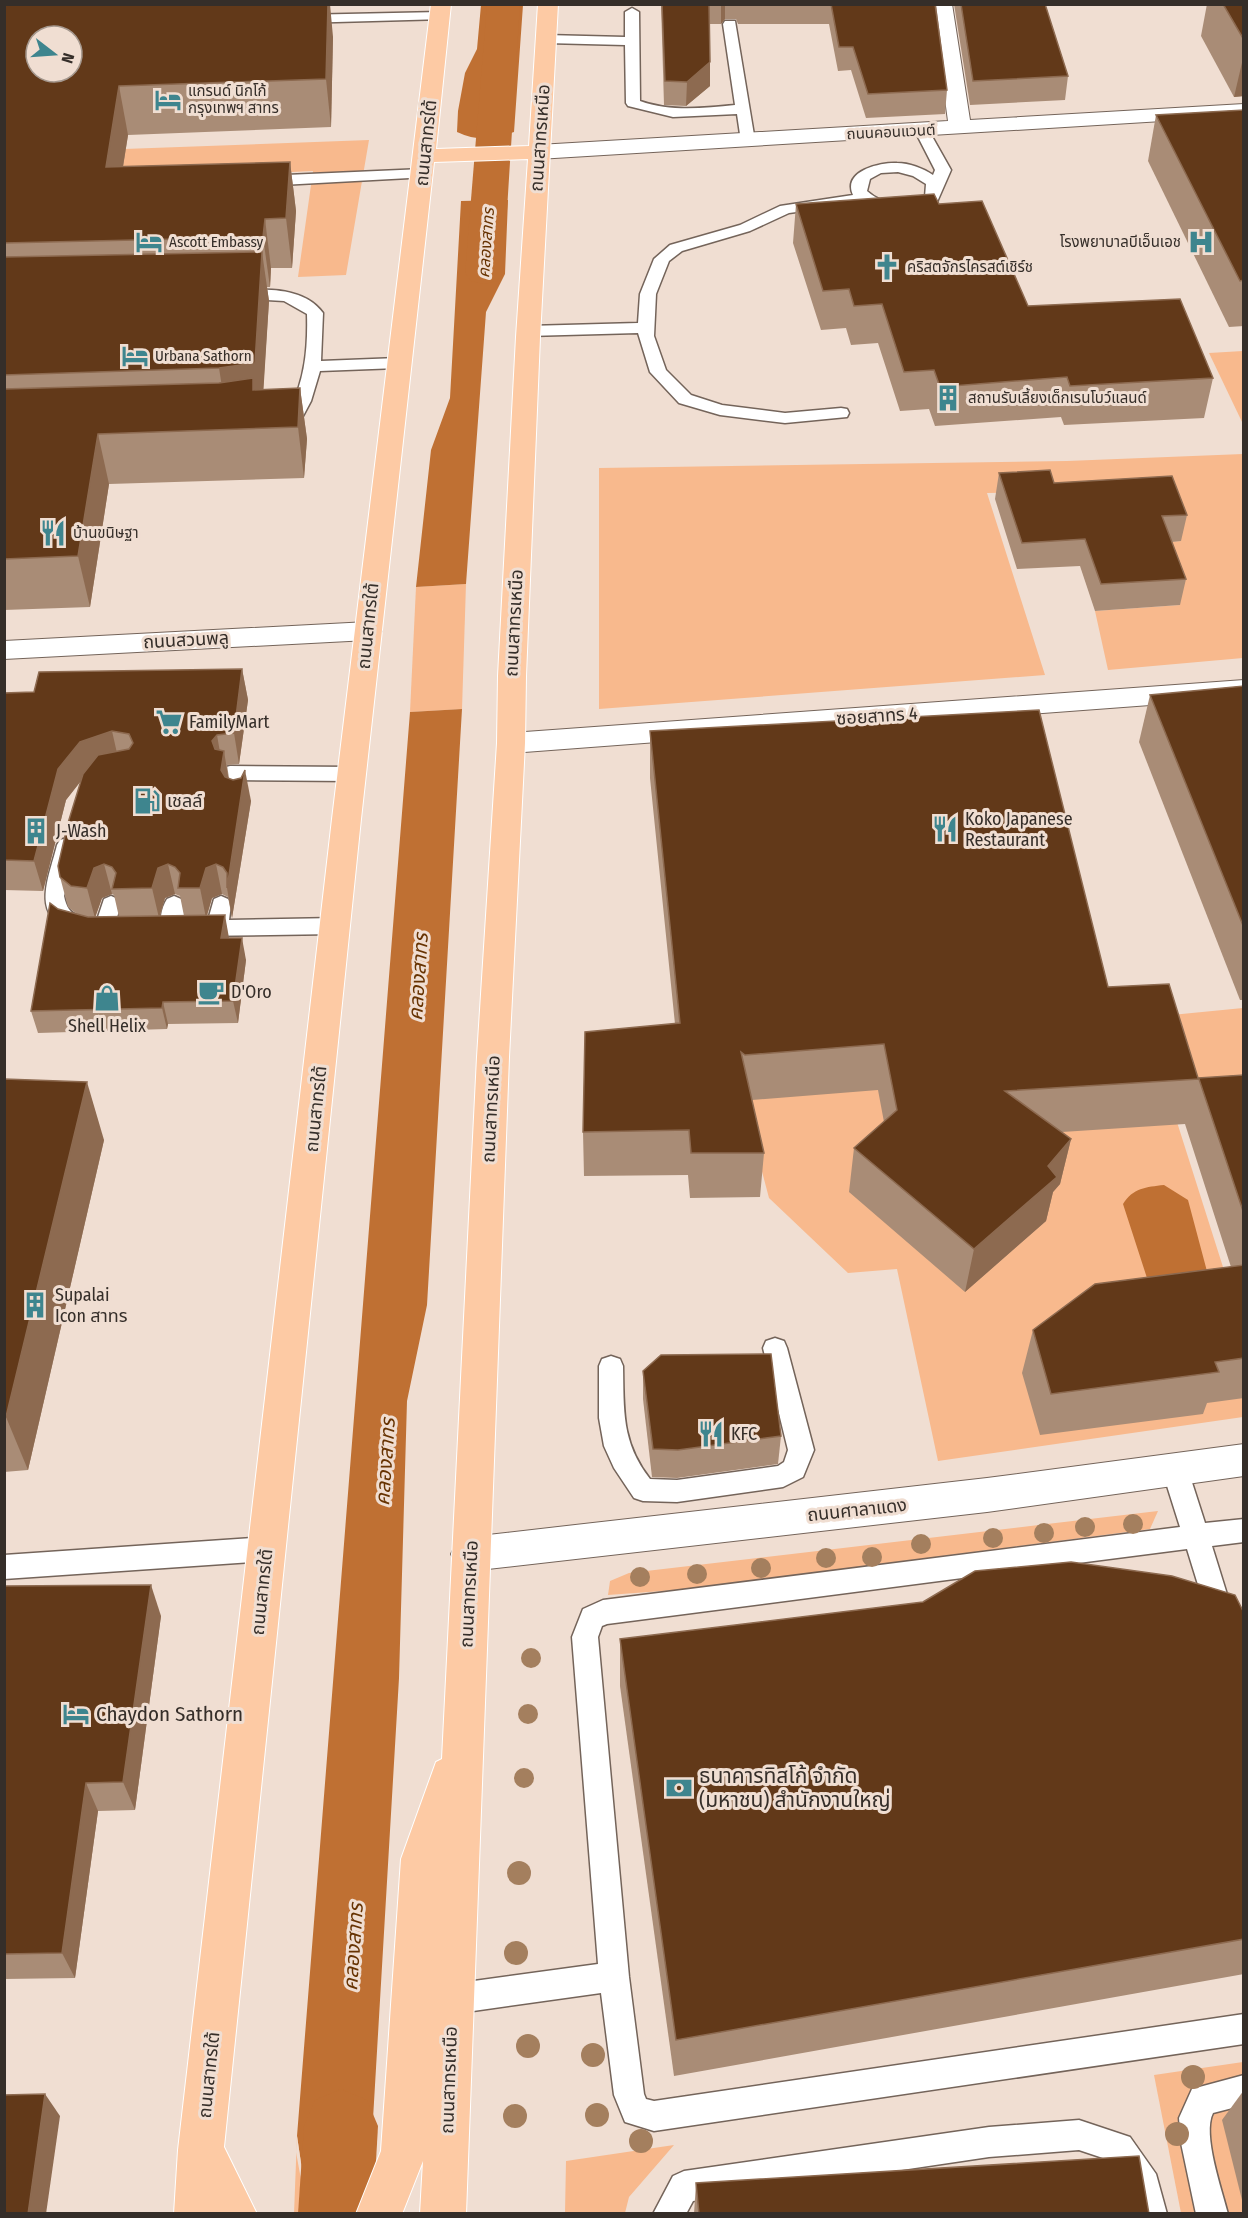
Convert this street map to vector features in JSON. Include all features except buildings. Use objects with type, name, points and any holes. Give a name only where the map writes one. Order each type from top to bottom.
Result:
[{"type":"main road","name":"ถนนสาทรเหนือ","points":[[443,2214],[470,1554],[493,1057],[511,743],[528,331],[525,152],[546,39],[548,4]]},
{"type":"main road","name":"ถนนสาทรใต้","points":[[196,2214],[201,2150],[352,774],[398,363],[424,165],[441,10]]},
{"type":"main road","points":[[424,165],[460,155],[525,152]]},
{"type":"main road","points":[[379,2214],[404,2151],[422,1859],[462,1740]]},
{"type":"main road","points":[[201,2150],[234,2214]]},
{"type":"street","points":[[942,4],[960,128]]},
{"type":"street","name":"ถนนคอนแวนต์","points":[[525,152],[748,141],[1244,110]]},
{"type":"street","name":"ถนนสวนพลู","points":[[4,650],[368,631]]},
{"type":"street","name":"ซอยสาทร 4","points":[[511,743],[1244,688]]},
{"type":"street","name":"ถนนศาลาแดง","points":[[470,1554],[987,1495],[1244,1460]]},
{"type":"lane","points":[[291,19],[441,10]]},
{"type":"lane","points":[[632,12],[633,103],[670,112],[742,110]]},
{"type":"lane","points":[[730,24],[748,141]]},
{"type":"lane","points":[[546,39],[633,41]]},
{"type":"lane","points":[[922,130],[943,170],[935,185],[932,199],[912,207],[886,207],[864,198],[859,192],[860,179],[875,170],[886,168],[898,167],[921,172],[935,185]]},
{"type":"lane","points":[[249,182],[424,165]]},
{"type":"lane","points":[[841,413],[785,418],[720,410],[685,399],[658,372],[646,336],[648,294],[662,259],[676,248],[746,228],[785,209],[864,198]]},
{"type":"lane","points":[[220,295],[278,294],[297,298],[315,313],[317,337],[304,399],[297,412],[260,422]]},
{"type":"lane","points":[[528,331],[647,328]]},
{"type":"lane","points":[[311,366],[398,363]]},
{"type":"lane","points":[[238,779],[352,774]]},
{"type":"lane","points":[[72,822],[54,896],[56,911],[72,924],[94,929],[127,929]]},
{"type":"lane","points":[[105,929],[111,904]]},
{"type":"lane","points":[[171,928],[174,904]]},
{"type":"lane","points":[[218,927],[221,904]]},
{"type":"lane","points":[[149,928],[336,926]]},
{"type":"lane","points":[[611,1366],[613,1437],[626,1470],[643,1490],[677,1491],[783,1476],[794,1469],[801,1450],[775,1348]]},
{"type":"lane","points":[[1175,1470],[1227,1637]]},
{"type":"lane","points":[[1244,1530],[595,1614],[587,1625],[585,1637],[614,1977],[629,2096],[636,2111],[654,2115],[1244,2029]]},
{"type":"lane","points":[[4,1567],[267,1549]]},
{"type":"lane","points":[[452,1999],[614,1977]]},
{"type":"lane","points":[[1212,2214],[1196,2143],[1194,2118],[1203,2100],[1244,2090]]},
{"type":"lane","points":[[668,2214],[684,2187],[989,2142],[1079,2135],[1119,2148],[1145,2185],[1151,2214]]},
{"type":"shaded area","points":[[369,140],[346,275],[298,277],[313,171],[120,180],[124,149]]},
{"type":"shaded area","points":[[1244,351],[1243,424],[1209,353]]},
{"type":"shaded area","points":[[1243,454],[1243,658],[1108,670],[1095,611],[1180,605],[1156,543],[1181,541],[1051,492],[987,493],[1045,675],[599,709],[599,468],[1067,461]]},
{"type":"shaded area","points":[[466,584],[462,709],[410,712],[416,587]]},
{"type":"shaded area","points":[[1243,1008],[1243,1115],[1176,1119],[1243,1330],[1243,1417],[938,1461],[897,1269],[848,1273],[769,1198],[732,1058]]},
{"type":"shaded area","points":[[1158,1511],[1150,1529],[689,1589],[608,1595],[610,1581],[629,1573]]},
{"type":"shaded area","points":[[1243,2062],[1243,2213],[1181,2213],[1154,2075]]},
{"type":"shaded area","points":[[297,2136],[304,2183],[352,2191],[372,2136],[370,2209],[366,2213],[294,2214]]},
{"type":"shaded area","points":[[674,2145],[629,2197],[625,2213],[565,2213],[566,2161]]},
{"type":"water","points":[[481,5],[523,5],[514,132],[486,138],[472,137],[457,132],[458,111],[465,73],[477,49]]},
{"type":"water","points":[[508,200],[505,274],[486,312],[466,584],[416,587],[431,450],[450,398],[461,201]]},
{"type":"water","points":[[462,709],[427,1305],[407,1401],[399,1678],[372,2136],[352,2191],[326,2204],[304,2183],[297,2136],[410,712]]},
{"type":"water","points":[[1164,1185],[1188,1200],[1208,1275],[1164,1293],[1147,1278],[1123,1204],[1136,1191]]},
{"type":"pier","points":[[297,2136],[304,2183],[326,2204],[352,2191],[372,2136],[372,2147],[355,2193],[325,2207],[302,2185],[296,2152]]},
{"type":"waterway","name":"คลองสาทร","points":[[484,273],[504,4]]},
{"type":"waterway","name":"คลองสาทร","points":[[335,2214],[341,2126]]},
{"type":"place","name":"แกรนด์ นิกโก้ กรุงเทพฯ สาทร","points":[[168,100]]},
{"type":"place","name":"Ascott Embassy","points":[[149,242]]},
{"type":"place","name":"โรงพยาบาลบีเอ็นเอช","points":[[1201,242]]},
{"type":"place","name":"คริสตจักรไครสต์เชิร์ช","points":[[887,267]]},
{"type":"place","name":"Urbana Sathorn","points":[[135,356]]},
{"type":"place","name":"สถานรับเลี้ยงเด็กเรนโบว์แลนด์","points":[[948,398]]},
{"type":"place","name":"บ้านขนิษฐา","points":[[53,533]]},
{"type":"place","name":"FamilyMart","points":[[169,722]]},
{"type":"place","name":"เชลล์","points":[[147,801]]},
{"type":"place","name":"Koko Japanese Restaurant","points":[[945,829]]},
{"type":"place","name":"J-Wash","points":[[36,831]]},
{"type":"place","name":"D'Oro","points":[[211,992]]},
{"type":"place","name":"Shell Helix","points":[[107,998]]},
{"type":"place","name":"Supalai Icon สาทร","points":[[35,1305]]},
{"type":"place","name":"KFC","points":[[711,1434]]},
{"type":"place","name":"Chaydon Sathorn","points":[[76,1714]]},
{"type":"place","name":"ธนาคารทิสโก้ จำกัด (มหาชน) สำนักงานใหญ่","points":[[679,1788]]}]
